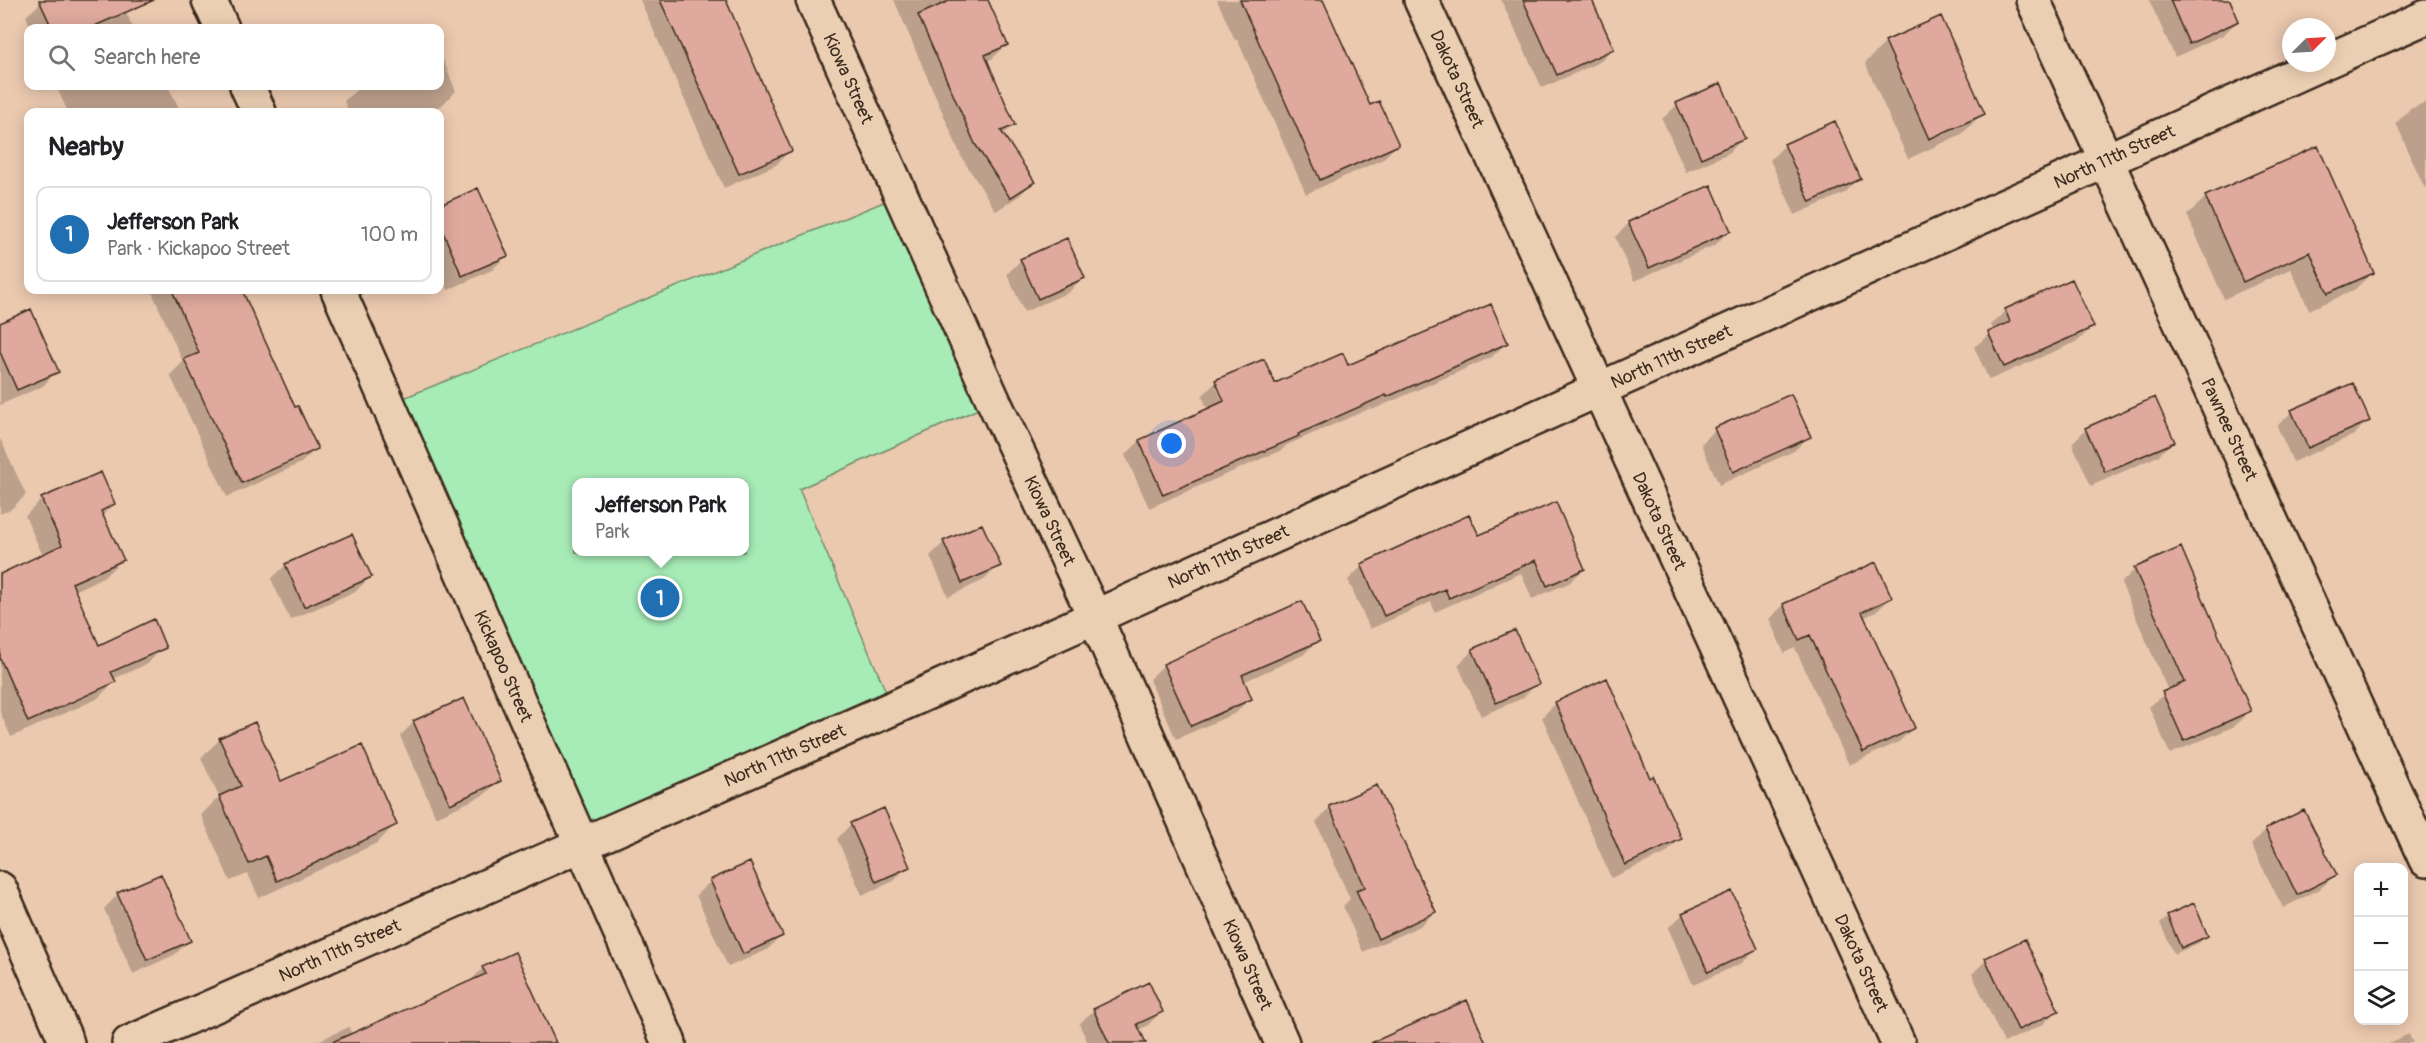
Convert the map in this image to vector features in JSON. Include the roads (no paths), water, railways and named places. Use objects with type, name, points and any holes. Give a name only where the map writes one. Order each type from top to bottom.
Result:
[{"type":"street","points":[[209,0],[220,24]]},
{"type":"street","name":"Kiowa Street","points":[[813,0],[994,402],[1095,616],[1282,1043]]},
{"type":"street","name":"Dakota Street","points":[[1421,0],[1898,1043]]},
{"type":"street","name":"Pawnee Street","points":[[2033,0],[2426,860]]},
{"type":"street","points":[[2336,57],[2426,17]]},
{"type":"street","name":"North 11th Street","points":[[129,1043],[581,846],[1601,390],[2302,72]]},
{"type":"street","points":[[249,90],[257,108]]},
{"type":"street","name":"Kickapoo Street","points":[[340,294],[669,1043]]},
{"type":"street","points":[[0,889],[67,1043]]},
{"type":"place","name":"Jefferson Park","points":[[660,598]]}]
